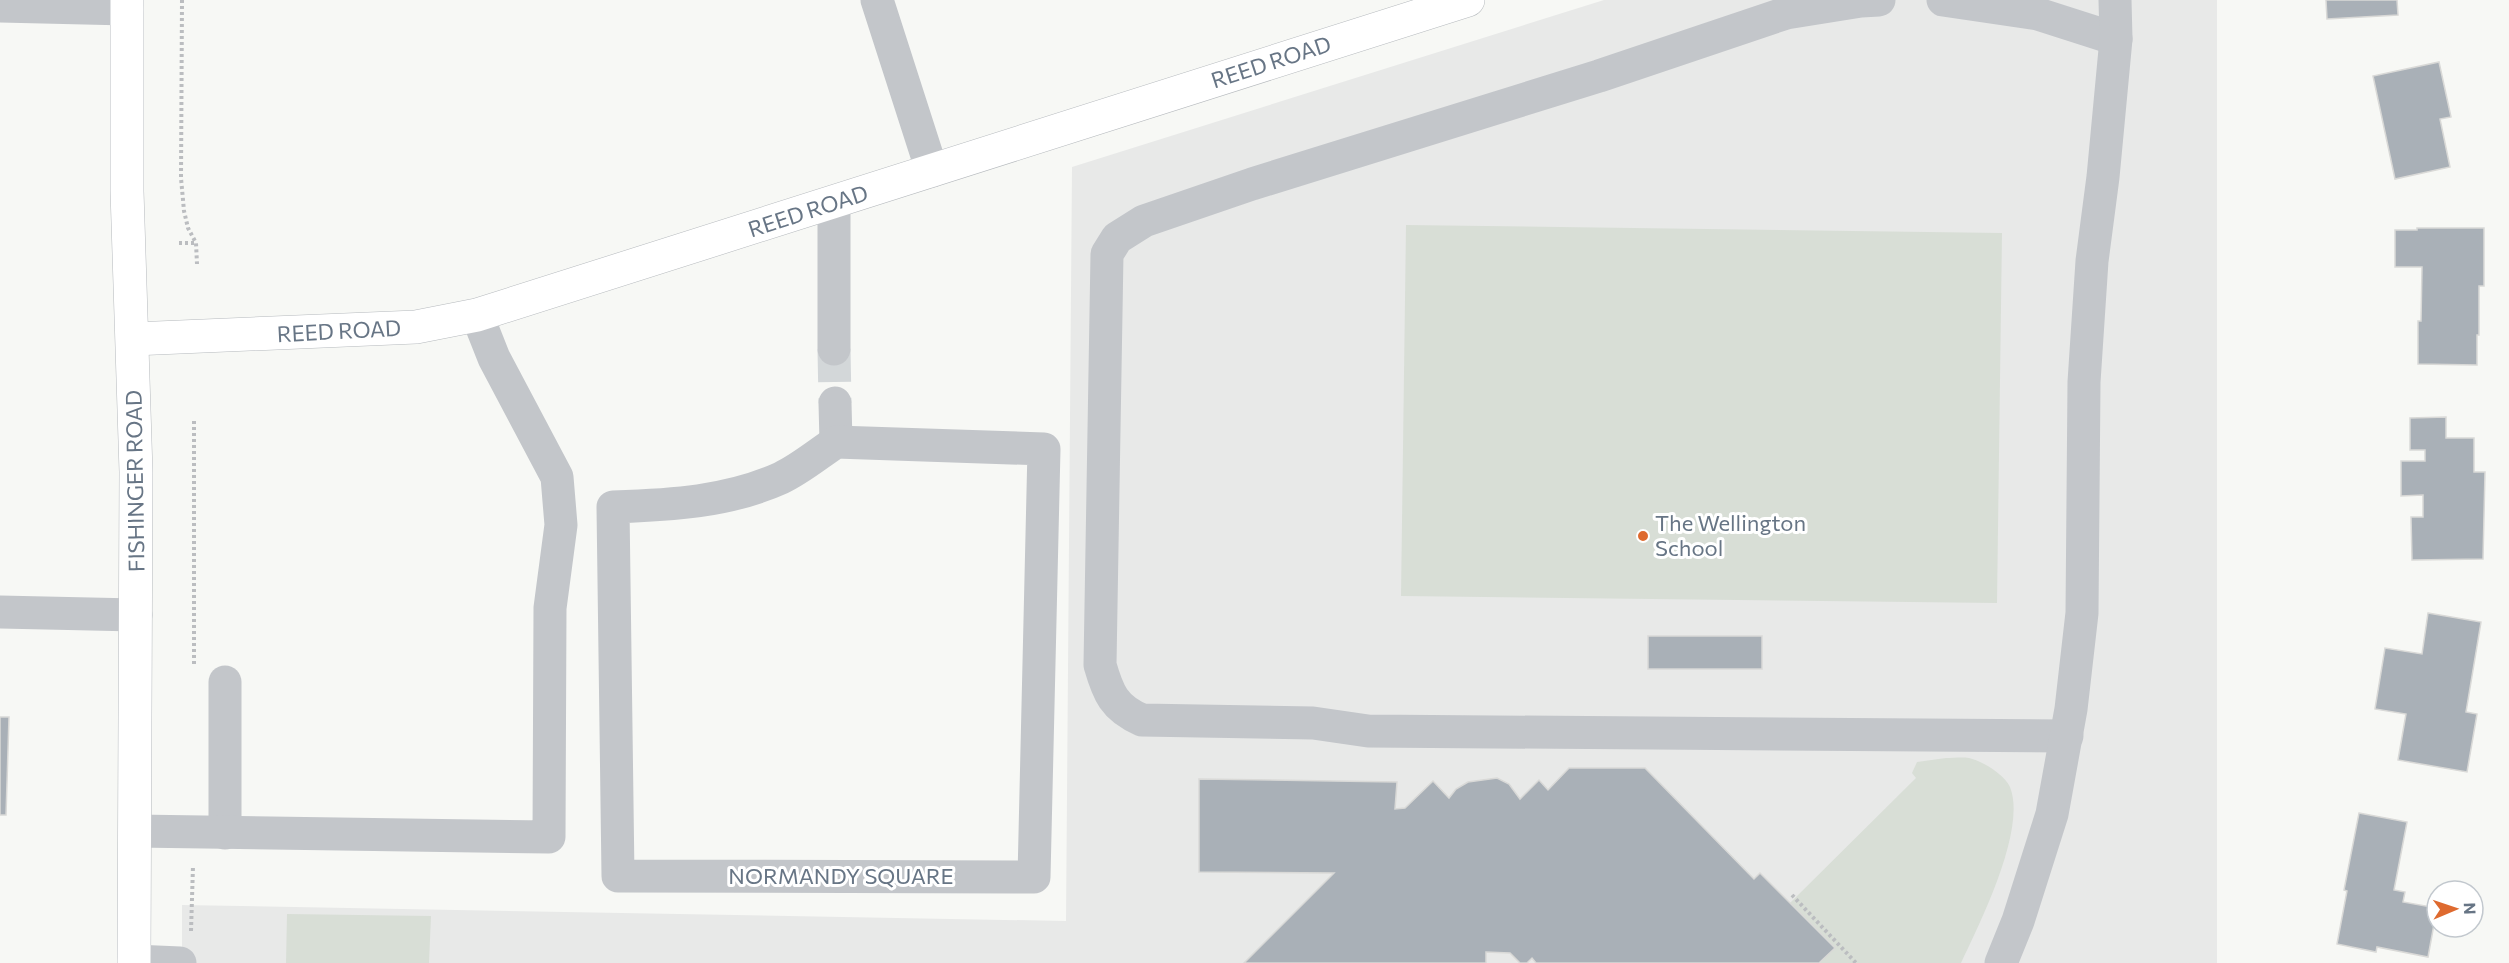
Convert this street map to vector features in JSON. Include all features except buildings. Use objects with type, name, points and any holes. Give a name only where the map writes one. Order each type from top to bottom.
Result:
[{"type":"main road","name":"REED ROAD","points":[[133,339],[416,327],[477,315],[1468,0]]},
{"type":"main road","name":"FISHINGER ROAD","points":[[127,5],[127,191],[133,339],[136,615],[134,962]]},
{"type":"street","points":[[877,0],[932,171]]},
{"type":"street","points":[[1879,0],[1786,13],[1599,76],[1252,183],[1144,222],[1117,238],[1107,254],[1100,665],[1107,689],[1125,713],[1142,720],[1313,723],[1368,731],[2067,736]]},
{"type":"street","points":[[1943,0],[2038,14],[2116,39]]},
{"type":"street","points":[[2001,963],[2018,921],[2052,814],[2067,736],[2082,613],[2084,382],[2092,261],[2103,177],[2116,39],[2115,0]]},
{"type":"street","points":[[0,6],[127,5]]},
{"type":"street","points":[[834,203],[834,349]]},
{"type":"street","points":[[135,831],[549,837],[550,608],[561,525],[557,477],[494,358],[477,315]]},
{"type":"street","points":[[835,403],[836,442]]},
{"type":"street","name":"NORMANDY SQUARE","points":[[836,442],[1044,449],[1035,877],[618,876],[613,507],[677,505],[743,493],[783,477],[836,442]]},
{"type":"street","points":[[0,612],[136,615]]},
{"type":"street","points":[[225,682],[225,833]]},
{"type":"street","points":[[134,962],[180,963]]},
{"type":"path","points":[[183,0],[181,178],[184,212],[188,228],[196,243],[196,264]]},
{"type":"path","points":[[179,243],[196,243]]},
{"type":"path","points":[[1792,895],[1856,963]]},
{"type":"shaded area","name":"The Wellington School","points":[[1604,0],[2217,0],[2217,963],[182,963],[182,905],[1066,921],[1072,167]]},
{"type":"shaded area","points":[[1406,225],[2002,233],[1997,603],[1401,596]]},
{"type":"shaded area","points":[[1969,758],[1992,769],[2007,782],[2014,805],[2007,851],[1999,876],[1961,963],[1820,963],[1834,948],[1790,903],[1916,778],[1912,773],[1917,762]]},
{"type":"shaded area","points":[[287,914],[431,916],[429,963],[286,963]]},
{"type":"tunnel","points":[[834,349],[835,403]]},
{"type":"place","name":"The Wellington School","points":[[1643,536]]}]
